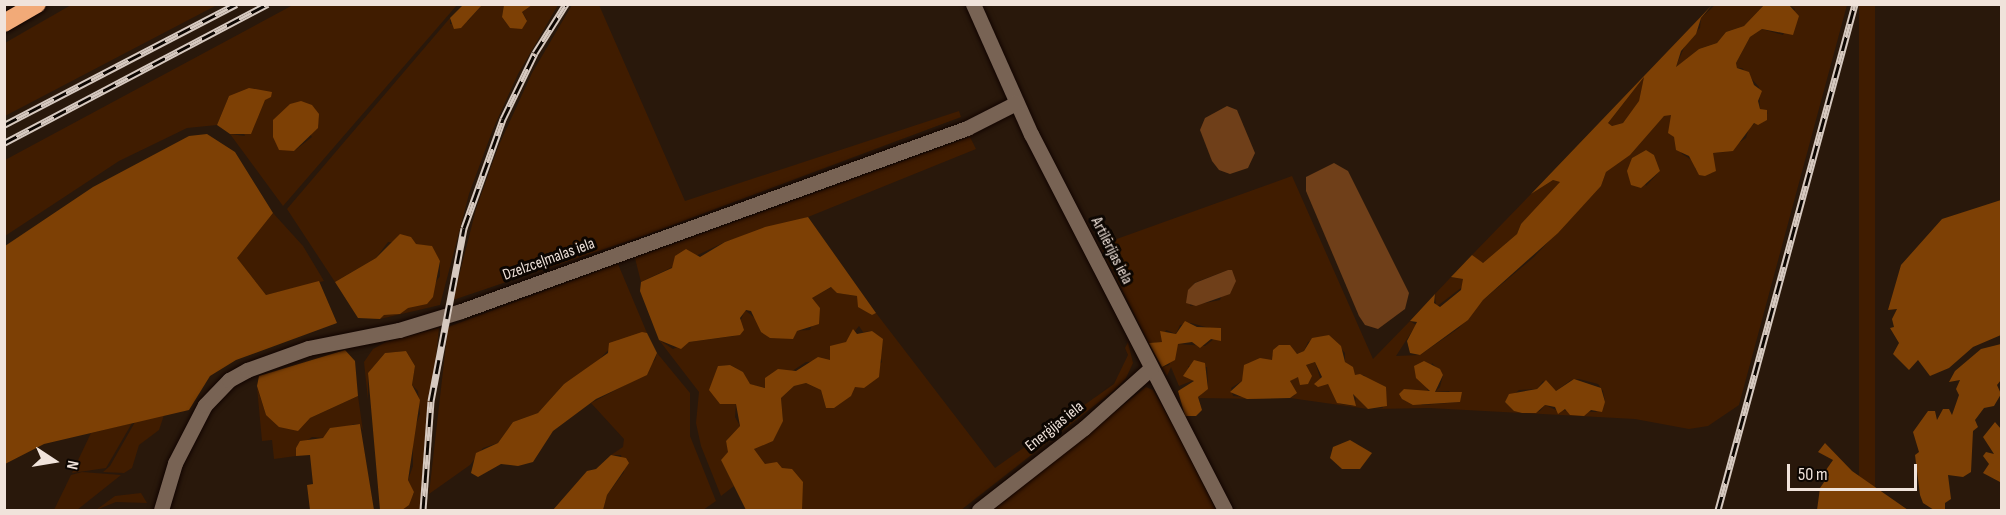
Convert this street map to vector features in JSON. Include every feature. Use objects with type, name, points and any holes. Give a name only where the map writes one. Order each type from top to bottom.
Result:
[{"type":"highway","points":[[4,23],[37,4]]},
{"type":"street","name":"Artilērijas iela","points":[[973,4],[1016,103],[1225,510]]},
{"type":"street","name":"Dzelzceļmalas iela","points":[[161,510],[175,463],[205,405],[229,380],[248,370],[308,348],[399,330],[461,311],[967,128],[1016,103]]},
{"type":"street","name":"Enerģijas iela","points":[[979,510],[1083,428],[1151,368]]},
{"type":"shaded area","points":[[71,5],[217,5],[5,116],[5,43]]},
{"type":"shaded area","points":[[293,5],[457,5],[283,206],[230,134],[245,136],[229,96],[217,125],[187,128],[119,161],[5,236],[5,160]],"holes":[[[290,104],[312,137],[294,151]]]},
{"type":"shaded area","points":[[463,5],[482,5],[461,28],[454,29],[450,18]]},
{"type":"shaded area","points":[[482,5],[504,5],[502,17],[510,28],[527,20],[522,12],[532,5],[558,5],[518,74],[493,129],[469,194],[440,305],[380,319],[384,315],[400,314],[433,286],[440,276],[440,261],[431,246],[388,242],[376,258],[335,282],[287,209],[450,18],[450,24],[468,21]]},
{"type":"shaded area","points":[[504,5],[532,5],[522,12],[527,21],[522,29],[510,28],[502,17]]},
{"type":"shaded area","points":[[572,5],[599,5],[685,201],[959,111],[961,117],[643,236],[453,300],[476,209],[499,145],[532,73]]},
{"type":"shaded area","points":[[1712,5],[1701,18],[1696,34],[1681,51],[1676,67],[1699,49],[1717,43],[1726,32],[1744,26],[1764,5],[1789,5],[1799,16],[1793,35],[1762,29],[1750,37],[1736,63],[1737,68],[1749,72],[1754,85],[1762,91],[1758,101],[1760,109],[1767,110],[1767,120],[1758,125],[1754,123],[1733,151],[1713,153],[1716,171],[1705,176],[1699,175],[1689,156],[1676,150],[1674,137],[1668,133],[1671,115],[1664,116],[1630,155],[1606,172],[1601,186],[1558,233],[1483,300],[1468,320],[1420,355],[1410,353],[1407,341],[1417,322],[1410,321],[1435,294],[1434,303],[1440,307],[1461,290],[1463,279],[1451,277],[1472,255],[1483,263],[1517,234],[1521,224],[1560,182],[1553,180],[1531,194]],"holes":[[[1644,77],[1639,101],[1623,123],[1612,126],[1608,123]]]},
{"type":"shaded area","points":[[1715,5],[1764,5],[1744,26],[1726,32],[1717,43],[1699,49],[1675,68],[1688,39],[1700,28],[1701,18]]},
{"type":"shaded area","points":[[1789,5],[1847,5],[1739,405],[1708,426],[1689,429],[1635,419],[1522,413],[1429,408],[1374,409],[1383,408],[1364,375],[1355,376],[1345,362],[1345,353],[1329,335],[1308,342],[1304,351],[1297,354],[1293,350],[1272,355],[1273,360],[1248,363],[1242,381],[1231,388],[1233,396],[1267,399],[1198,398],[1208,385],[1207,367],[1188,366],[1194,380],[1179,386],[1171,367],[1167,376],[1162,367],[1169,365],[1178,344],[1205,346],[1214,339],[1213,329],[1191,323],[1180,325],[1176,334],[1166,330],[1162,342],[1149,343],[1100,245],[1292,176],[1373,359],[1410,321],[1416,325],[1396,356],[1420,355],[1459,328],[1483,300],[1534,257],[1601,186],[1606,172],[1664,116],[1671,114],[1674,137],[1682,154],[1695,162],[1695,169],[1713,173],[1713,153],[1725,152],[1746,138],[1749,128],[1768,113],[1760,109],[1759,87],[1742,68],[1737,68],[1736,63],[1750,37],[1762,29],[1783,35],[1795,9]],"holes":[[[1646,150],[1654,155],[1660,171],[1646,186],[1632,158]],[[1232,270],[1220,300],[1190,306],[1194,283]],[[1432,363],[1443,375],[1440,387],[1435,392],[1449,391],[1460,402],[1422,405],[1404,389],[1429,393],[1426,386]],[[1579,379],[1598,384],[1603,391],[1605,402],[1596,412],[1556,410],[1545,405],[1540,411],[1522,413],[1514,411],[1505,402],[1519,390],[1537,389],[1543,381],[1556,391],[1571,380]]]},
{"type":"shaded area","points":[[1859,5],[1875,5],[1875,510],[1859,510]]},
{"type":"shaded area","points":[[1644,77],[1639,102],[1623,123],[1612,126],[1608,123]]},
{"type":"shaded area","points":[[249,88],[272,92],[271,97],[265,100],[251,134],[230,134],[217,125],[229,96]]},
{"type":"shaded area","points":[[301,101],[312,105],[319,114],[318,128],[294,151],[279,150],[273,137],[273,120],[290,104]]},
{"type":"shaded area","points":[[1227,106],[1237,110],[1255,153],[1248,168],[1230,174],[1219,170],[1212,161],[1200,130],[1205,118]]},
{"type":"shaded area","points":[[207,134],[235,152],[273,213],[237,258],[266,295],[319,281],[337,323],[236,360],[210,376],[189,410],[44,444],[5,464],[5,246],[93,187],[189,136]]},
{"type":"shaded area","points":[[970,137],[976,149],[808,217],[725,242],[641,282],[635,258]]},
{"type":"shaded area","points":[[1646,150],[1654,155],[1660,171],[1641,188],[1631,185],[1627,171],[1632,158]]},
{"type":"shaded area","points":[[1334,163],[1348,171],[1409,293],[1405,309],[1378,329],[1365,325],[1359,316],[1306,191],[1306,177]]},
{"type":"shaded area","points":[[1553,180],[1560,182],[1559,186],[1521,224],[1517,234],[1483,263],[1478,262],[1472,255],[1531,194]]},
{"type":"shaded area","points":[[2001,200],[2001,335],[1973,347],[1949,368],[1930,376],[1918,360],[1909,370],[1893,354],[1899,343],[1890,328],[1894,327],[1892,319],[1897,309],[1888,310],[1901,265],[1942,219]]},
{"type":"shaded area","points":[[273,213],[303,246],[324,281],[266,295],[236,258]]},
{"type":"shaded area","points":[[808,217],[876,313],[872,315],[858,307],[857,296],[837,293],[831,287],[812,298],[820,308],[819,324],[797,331],[793,339],[770,338],[761,332],[751,311],[746,310],[740,318],[744,330],[740,335],[689,342],[681,349],[659,340],[640,291],[641,282],[672,268],[675,256],[686,249],[700,257],[725,242],[765,227]]},
{"type":"shaded area","points":[[400,234],[411,237],[416,244],[432,246],[440,261],[433,297],[427,304],[408,308],[400,314],[384,315],[380,319],[358,318],[335,282],[376,258]]},
{"type":"shaded area","points":[[618,264],[647,333],[618,340],[590,369],[564,384],[538,413],[513,422],[498,443],[483,448],[470,465],[429,494],[448,327]]},
{"type":"shaded area","points":[[1232,270],[1236,281],[1230,294],[1196,306],[1186,303],[1188,290],[1195,283]]},
{"type":"shaded area","points":[[1451,277],[1463,279],[1465,285],[1436,307],[1435,294]]},
{"type":"shaded area","points":[[832,287],[837,293],[857,296],[871,315],[876,313],[995,468],[1114,384],[1128,355],[1125,348],[1128,342],[1133,363],[1126,378],[1113,391],[961,510],[802,510],[802,482],[782,468],[765,464],[754,449],[783,421],[781,398],[794,386],[806,383],[821,390],[826,408],[882,362],[872,331],[863,332],[859,326],[831,361],[806,362],[766,388],[749,384],[743,372],[730,365],[718,366],[736,404],[735,417],[740,426],[726,441],[729,452],[721,460],[734,486],[721,496],[701,446],[696,423],[699,392],[659,340],[673,349],[689,342],[734,336],[745,310],[756,319],[761,332],[810,330],[820,308],[811,298]]},
{"type":"shaded area","points":[[1185,321],[1197,327],[1221,328],[1221,341],[1211,339],[1200,348],[1192,342],[1178,344],[1175,360],[1162,367],[1149,343],[1162,342],[1160,331],[1176,334]]},
{"type":"shaded area","points":[[439,328],[420,510],[402,510],[414,493],[408,480],[413,466],[413,432],[420,414],[418,391],[412,385],[415,366],[406,351],[385,353],[368,373],[368,400],[364,362],[373,349],[386,342]]},
{"type":"shaded area","points":[[853,329],[857,334],[872,331],[883,339],[879,377],[864,388],[855,387],[851,396],[834,408],[826,408],[821,390],[806,383],[794,386],[781,398],[783,421],[773,441],[754,449],[765,464],[777,462],[782,468],[792,469],[803,482],[802,510],[746,510],[721,460],[728,452],[726,441],[740,426],[736,404],[720,404],[709,390],[718,366],[730,365],[743,372],[750,384],[765,388],[765,378],[778,369],[796,371],[818,357],[830,360],[830,346],[846,342]]},
{"type":"shaded area","points":[[642,332],[647,333],[657,353],[647,375],[596,399],[553,431],[533,462],[518,466],[501,464],[478,477],[471,473],[476,453],[498,443],[513,422],[538,413],[564,384],[608,353],[609,343]]},
{"type":"shaded area","points":[[1329,335],[1341,346],[1345,362],[1353,367],[1355,375],[1360,374],[1386,387],[1387,406],[1368,409],[1353,394],[1356,406],[1337,403],[1328,384],[1318,387],[1314,384],[1322,377],[1315,362],[1306,365],[1312,376],[1308,384],[1300,385],[1298,377],[1290,381],[1297,393],[1290,398],[1247,399],[1230,392],[1242,381],[1244,365],[1260,358],[1272,360],[1273,350],[1279,345],[1290,345],[1297,354],[1304,351],[1312,338]]},
{"type":"shaded area","points":[[2001,344],[2001,380],[1997,385],[2001,394],[1994,406],[1984,408],[1975,420],[1978,427],[1973,431],[1971,472],[1963,477],[1948,475],[1951,499],[1945,503],[1945,510],[1934,510],[1923,503],[1920,495],[1915,455],[1919,452],[1913,432],[1928,411],[1935,411],[1937,420],[1943,409],[1949,409],[1952,415],[1959,395],[1956,389],[1960,380],[1949,382],[1955,371],[1981,349]]},
{"type":"shaded area","points":[[345,350],[355,361],[358,396],[310,418],[298,431],[279,427],[266,415],[257,386],[259,376]]},
{"type":"shaded area","points":[[406,351],[415,366],[412,385],[420,400],[408,480],[414,492],[409,505],[402,510],[380,510],[368,373],[385,353]]},
{"type":"shaded area","points":[[657,353],[690,393],[690,436],[716,501],[703,510],[603,510],[607,495],[624,472],[621,455],[611,455],[623,447],[624,439],[591,403],[629,383],[655,360]]},
{"type":"shaded area","points":[[1194,360],[1205,363],[1208,389],[1198,397],[1202,410],[1196,416],[1185,416],[1178,391],[1194,381],[1183,376]]},
{"type":"shaded area","points":[[1424,361],[1440,369],[1443,375],[1435,392],[1462,392],[1460,402],[1413,405],[1402,399],[1399,394],[1404,389],[1430,391],[1416,378],[1414,366]]},
{"type":"shaded area","points":[[1315,362],[1322,384],[1328,384],[1340,404],[1353,406],[1356,399],[1353,394],[1368,409],[1290,398],[1295,395],[1290,381],[1307,369],[1306,365]]},
{"type":"shaded area","points":[[1574,379],[1601,388],[1605,402],[1602,412],[1591,410],[1584,416],[1570,415],[1565,409],[1558,414],[1555,407],[1545,405],[1536,413],[1522,413],[1514,411],[1505,402],[1509,394],[1537,389],[1546,380],[1556,391]]},
{"type":"shaded area","points":[[257,387],[266,415],[310,418],[358,396],[363,431],[360,424],[354,424],[323,438],[312,437],[296,448],[296,456],[274,459],[272,440],[262,441]]},
{"type":"shaded area","points":[[1146,387],[1153,390],[1216,510],[991,510]]},
{"type":"shaded area","points":[[164,415],[159,430],[139,445],[132,468],[124,473],[103,472],[110,466],[135,422]]},
{"type":"shaded area","points":[[1995,422],[2001,429],[2000,482],[1983,473],[1989,464],[1983,456],[1986,452],[1994,454],[1983,437]]},
{"type":"shaded area","points":[[132,423],[106,468],[72,473],[91,433]]},
{"type":"shaded area","points":[[360,424],[374,510],[310,510],[307,485],[313,484],[310,455],[296,456],[296,448],[300,441],[323,438],[330,428]]},
{"type":"shaded area","points":[[1350,440],[1372,453],[1360,469],[1342,469],[1330,458],[1333,447]]},
{"type":"shaded area","points":[[1825,443],[1852,471],[1908,510],[1817,510],[1820,488],[1829,475],[1826,470],[1833,460],[1818,452]]},
{"type":"shaded area","points":[[611,455],[626,458],[629,463],[607,495],[603,510],[553,510],[587,471],[596,469]]},
{"type":"shaded area","points":[[82,472],[121,475],[77,510],[54,510],[71,475]]},
{"type":"shaded area","points":[[141,493],[147,503],[116,502],[96,510],[115,496]]},
{"type":"railway","points":[[4,125],[236,4]]},
{"type":"railway","points":[[4,143],[268,4]]},
{"type":"railway","points":[[423,510],[431,401],[464,228],[503,119],[535,53],[566,4]]},
{"type":"railway","points":[[1718,510],[1855,4]]}]
